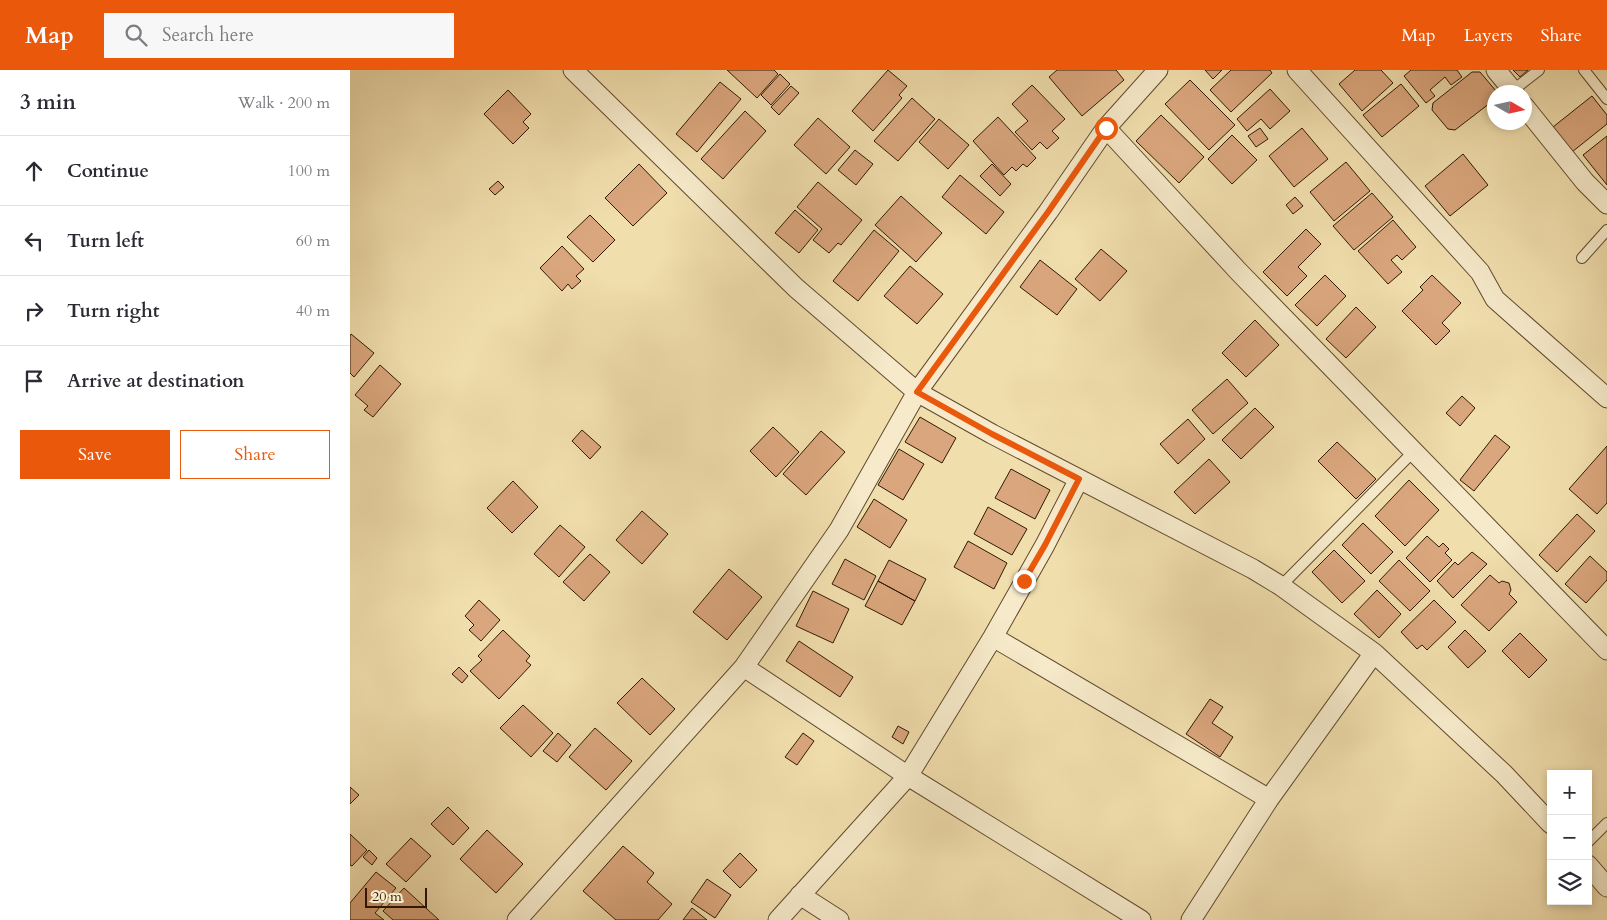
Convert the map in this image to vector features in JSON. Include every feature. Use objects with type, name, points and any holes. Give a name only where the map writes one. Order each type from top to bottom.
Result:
[{"type":"street","points":[[573,70],[796,288],[917,392],[992,434],[1253,569],[1281,586],[1374,653],[1504,774],[1547,820]]},
{"type":"street","points":[[517,920],[744,667],[839,530],[917,392],[1048,212],[1106,128],[1158,70]]},
{"type":"street","points":[[1297,70],[1480,272],[1495,299],[1607,398]]},
{"type":"street","points":[[1496,70],[1508,85]]},
{"type":"street","points":[[1532,116],[1585,182],[1607,204]]},
{"type":"street","points":[[1106,128],[1239,272],[1607,650]]},
{"type":"street","points":[[778,920],[908,776],[993,637],[1045,545],[1079,479]]},
{"type":"street","points":[[993,637],[1269,799]]},
{"type":"street","points":[[1191,920],[1269,799],[1374,653]]},
{"type":"street","points":[[744,667],[908,776],[1141,920]]},
{"type":"street","points":[[1592,870],[1607,887]]},
{"type":"street","points":[[800,895],[839,920]]},
{"type":"lane","points":[[1521,85],[1539,70]]},
{"type":"lane","points":[[1584,70],[1607,99]]},
{"type":"lane","points":[[1582,258],[1607,230]]},
{"type":"lane","points":[[1281,586],[1414,451]]},
{"type":"lane","points":[[1592,838],[1607,824]]},
{"type":"building","points":[[727,70],[774,70],[778,74],[757,98]]},
{"type":"building","points":[[888,70],[907,86],[899,95],[902,98],[873,131],[852,111]]},
{"type":"building","points":[[1057,70],[1116,70],[1124,80],[1082,116],[1049,77]]},
{"type":"building","points":[[1205,70],[1222,70],[1213,79]]},
{"type":"building","points":[[1231,70],[1270,70],[1272,73],[1231,112],[1210,90]]},
{"type":"building","points":[[1355,70],[1381,70],[1393,83],[1362,111],[1339,84]]},
{"type":"building","points":[[1411,70],[1457,70],[1462,77],[1451,85],[1445,77],[1430,90],[1435,96],[1426,103],[1404,76]]},
{"type":"building","points":[[1513,70],[1528,70],[1520,77]]},
{"type":"building","points":[[1472,72],[1480,72],[1491,85],[1487,85],[1487,105],[1455,130],[1448,129],[1432,110],[1433,103]]},
{"type":"building","points":[[780,74],[790,84],[771,105],[761,95]]},
{"type":"building","points":[[1190,80],[1235,125],[1209,150],[1165,104]]},
{"type":"building","points":[[720,82],[741,99],[697,152],[676,134]]},
{"type":"building","points":[[1401,84],[1419,106],[1382,137],[1363,115]]},
{"type":"building","points":[[1032,85],[1065,119],[1052,131],[1059,138],[1047,149],[1040,142],[1032,150],[1015,132],[1028,121],[1012,104]]},
{"type":"building","points":[[791,86],[799,93],[779,115],[771,107]]},
{"type":"building","points":[[1270,89],[1290,111],[1270,129],[1261,119],[1247,131],[1237,119]]},
{"type":"building","points":[[508,90],[531,114],[523,122],[529,128],[513,144],[484,114]]},
{"type":"building","points":[[1592,96],[1607,115],[1607,124],[1572,152],[1553,127]]},
{"type":"building","points":[[912,98],[935,119],[898,161],[874,141]]},
{"type":"building","points":[[745,111],[766,131],[723,179],[701,159]]},
{"type":"building","points":[[1161,115],[1204,157],[1179,183],[1136,141]]},
{"type":"building","points":[[998,117],[1036,158],[1027,167],[1023,164],[1016,171],[1012,167],[1004,175],[973,141]]},
{"type":"building","points":[[818,118],[850,147],[826,174],[794,145]]},
{"type":"building","points":[[939,119],[969,145],[948,169],[919,142]]},
{"type":"building","points":[[1260,128],[1268,139],[1256,147],[1248,136]]},
{"type":"building","points":[[1302,128],[1328,159],[1294,187],[1269,156]]},
{"type":"building","points":[[1232,135],[1257,160],[1232,184],[1208,159]]},
{"type":"building","points":[[1607,136],[1607,185],[1583,155]]},
{"type":"building","points":[[855,150],[873,164],[856,185],[838,170]]},
{"type":"building","points":[[1463,154],[1488,185],[1450,216],[1425,186]]},
{"type":"building","points":[[1346,162],[1370,191],[1334,221],[1310,192]]},
{"type":"building","points":[[639,164],[667,193],[633,226],[605,198]]},
{"type":"building","points":[[992,164],[1011,184],[1000,196],[980,176]]},
{"type":"building","points":[[960,175],[1004,212],[986,234],[942,197]]},
{"type":"building","points":[[498,181],[504,187],[495,195],[489,189]]},
{"type":"building","points":[[818,182],[862,220],[841,245],[838,243],[829,253],[813,240],[822,229],[797,207]]},
{"type":"building","points":[[1372,193],[1393,217],[1354,250],[1333,226]]},
{"type":"building","points":[[901,196],[942,233],[916,262],[875,225]]},
{"type":"building","points":[[1295,197],[1303,206],[1293,214],[1286,205]]},
{"type":"building","points":[[795,210],[818,230],[799,253],[775,233]]},
{"type":"building","points":[[590,215],[615,240],[593,262],[567,237]]},
{"type":"building","points":[[1393,220],[1416,247],[1402,260],[1397,255],[1391,260],[1402,272],[1388,284],[1358,251]]},
{"type":"building","points":[[1306,229],[1321,244],[1298,267],[1307,276],[1287,296],[1263,272]]},
{"type":"building","points":[[874,230],[899,251],[858,301],[833,281]]},
{"type":"building","points":[[562,246],[584,269],[576,276],[581,281],[572,289],[568,284],[562,291],[540,268]]},
{"type":"building","points":[[1101,249],[1127,271],[1100,301],[1075,279]]},
{"type":"building","points":[[1040,260],[1077,289],[1057,315],[1020,287]]},
{"type":"building","points":[[910,266],[943,294],[917,324],[884,296]]},
{"type":"building","points":[[1325,275],[1346,296],[1317,326],[1295,305]]},
{"type":"building","points":[[1432,275],[1461,303],[1442,323],[1450,331],[1436,345],[1402,311],[1423,290],[1420,287]]},
{"type":"building","points":[[1356,307],[1376,327],[1346,358],[1326,339]]},
{"type":"building","points":[[1255,320],[1279,345],[1246,377],[1222,353]]},
{"type":"building","points":[[351,334],[374,353],[354,377],[350,373]]},
{"type":"building","points":[[380,365],[401,384],[373,417],[364,410],[368,406],[355,395]]},
{"type":"building","points":[[1227,379],[1248,403],[1213,434],[1192,410]]},
{"type":"building","points":[[1462,396],[1475,408],[1460,426],[1446,413]]},
{"type":"building","points":[[1255,408],[1274,427],[1241,459],[1222,440]]},
{"type":"building","points":[[920,417],[956,438],[942,463],[905,442]]},
{"type":"building","points":[[1188,419],[1205,439],[1178,464],[1160,444]]},
{"type":"building","points":[[773,427],[799,452],[776,477],[750,451]]},
{"type":"building","points":[[582,430],[601,447],[590,459],[572,441]]},
{"type":"building","points":[[821,431],[845,452],[806,495],[783,474]]},
{"type":"building","points":[[1495,435],[1510,447],[1474,491],[1460,480]]},
{"type":"building","points":[[1337,442],[1376,479],[1356,499],[1318,461]]},
{"type":"building","points":[[1607,446],[1607,503],[1597,514],[1569,489]]},
{"type":"building","points":[[899,449],[924,464],[903,500],[878,485]]},
{"type":"building","points":[[1209,459],[1230,482],[1195,514],[1174,492]]},
{"type":"building","points":[[1011,469],[1050,490],[1035,519],[995,498]]},
{"type":"building","points":[[1409,480],[1439,510],[1405,546],[1375,516]]},
{"type":"building","points":[[513,481],[538,507],[512,533],[487,508]]},
{"type":"building","points":[[874,499],[907,520],[890,548],[857,527]]},
{"type":"building","points":[[988,507],[1027,529],[1012,555],[974,534]]},
{"type":"building","points":[[642,511],[668,534],[642,564],[616,540]]},
{"type":"building","points":[[1577,514],[1595,531],[1557,572],[1539,555]]},
{"type":"building","points":[[1363,523],[1393,552],[1371,574],[1342,545]]},
{"type":"building","points":[[560,525],[585,547],[559,577],[534,554]]},
{"type":"building","points":[[1427,536],[1439,547],[1443,543],[1449,549],[1445,553],[1452,560],[1430,582],[1406,558]]},
{"type":"building","points":[[968,541],[1007,563],[994,589],[954,567]]},
{"type":"building","points":[[1334,550],[1365,581],[1342,603],[1312,572]]},
{"type":"building","points":[[1472,552],[1487,564],[1453,598],[1437,581],[1455,562],[1458,565]]},
{"type":"building","points":[[590,554],[610,572],[584,601],[563,582]]},
{"type":"building","points":[[1590,556],[1607,572],[1607,580],[1586,603],[1565,584]]},
{"type":"building","points":[[845,559],[876,576],[864,600],[832,584]]},
{"type":"building","points":[[889,560],[926,579],[915,601],[878,581]]},
{"type":"building","points":[[1399,560],[1430,591],[1410,611],[1379,581]]},
{"type":"building","points":[[729,569],[762,597],[727,640],[693,612]]},
{"type":"building","points":[[1490,575],[1499,583],[1502,581],[1509,583],[1511,590],[1509,594],[1517,602],[1489,631],[1461,605]]},
{"type":"building","points":[[878,581],[915,601],[902,625],[865,606]]},
{"type":"building","points":[[1377,590],[1401,614],[1379,638],[1354,614]]},
{"type":"building","points":[[813,591],[849,609],[833,643],[796,626]]},
{"type":"building","points":[[479,600],[500,620],[481,641],[469,630],[474,625],[465,616]]},
{"type":"building","points":[[1434,600],[1456,622],[1427,650],[1422,645],[1417,649],[1401,632]]},
{"type":"building","points":[[503,630],[530,656],[526,661],[531,665],[499,699],[470,671],[482,660],[478,656]]},
{"type":"building","points":[[1465,630],[1486,651],[1468,668],[1448,647]]},
{"type":"building","points":[[1520,633],[1547,660],[1529,678],[1502,651]]},
{"type":"building","points":[[799,641],[853,677],[840,697],[786,661]]},
{"type":"building","points":[[459,667],[468,676],[462,683],[452,674]]},
{"type":"building","points":[[642,678],[675,709],[650,735],[617,703]]},
{"type":"building","points":[[1210,699],[1223,707],[1212,723],[1233,737],[1220,757],[1186,734]]},
{"type":"building","points":[[523,705],[553,733],[531,757],[500,728]]},
{"type":"building","points":[[898,726],[909,732],[903,744],[892,737]]},
{"type":"building","points":[[595,728],[632,761],[606,790],[569,757]]},
{"type":"building","points":[[558,733],[571,745],[557,762],[543,751]]},
{"type":"building","points":[[803,733],[814,741],[797,765],[785,757]]},
{"type":"building","points":[[350,787],[359,795],[350,804]]},
{"type":"building","points":[[448,807],[469,828],[453,845],[431,824]]},
{"type":"building","points":[[487,830],[523,864],[496,893],[460,859]]},
{"type":"building","points":[[350,834],[367,850],[352,866],[350,865]]},
{"type":"building","points":[[411,838],[431,856],[406,882],[386,864]]},
{"type":"building","points":[[623,846],[654,873],[647,882],[672,904],[658,920],[616,920],[583,891]]},
{"type":"building","points":[[369,850],[377,858],[372,865],[363,857]]},
{"type":"building","points":[[740,853],[757,870],[740,888],[723,871]]},
{"type":"building","points":[[376,872],[396,888],[375,913],[384,920],[350,920],[350,903]]},
{"type":"building","points":[[707,879],[731,895],[715,918],[691,902]]},
{"type":"building","points":[[404,888],[439,920],[393,920],[383,911]]},
{"type":"building","points":[[692,908],[707,920],[683,920]]},
{"type":"route","points":[[1024,581],[1079,479],[992,434],[917,392],[1048,212],[1106,128]]}]
